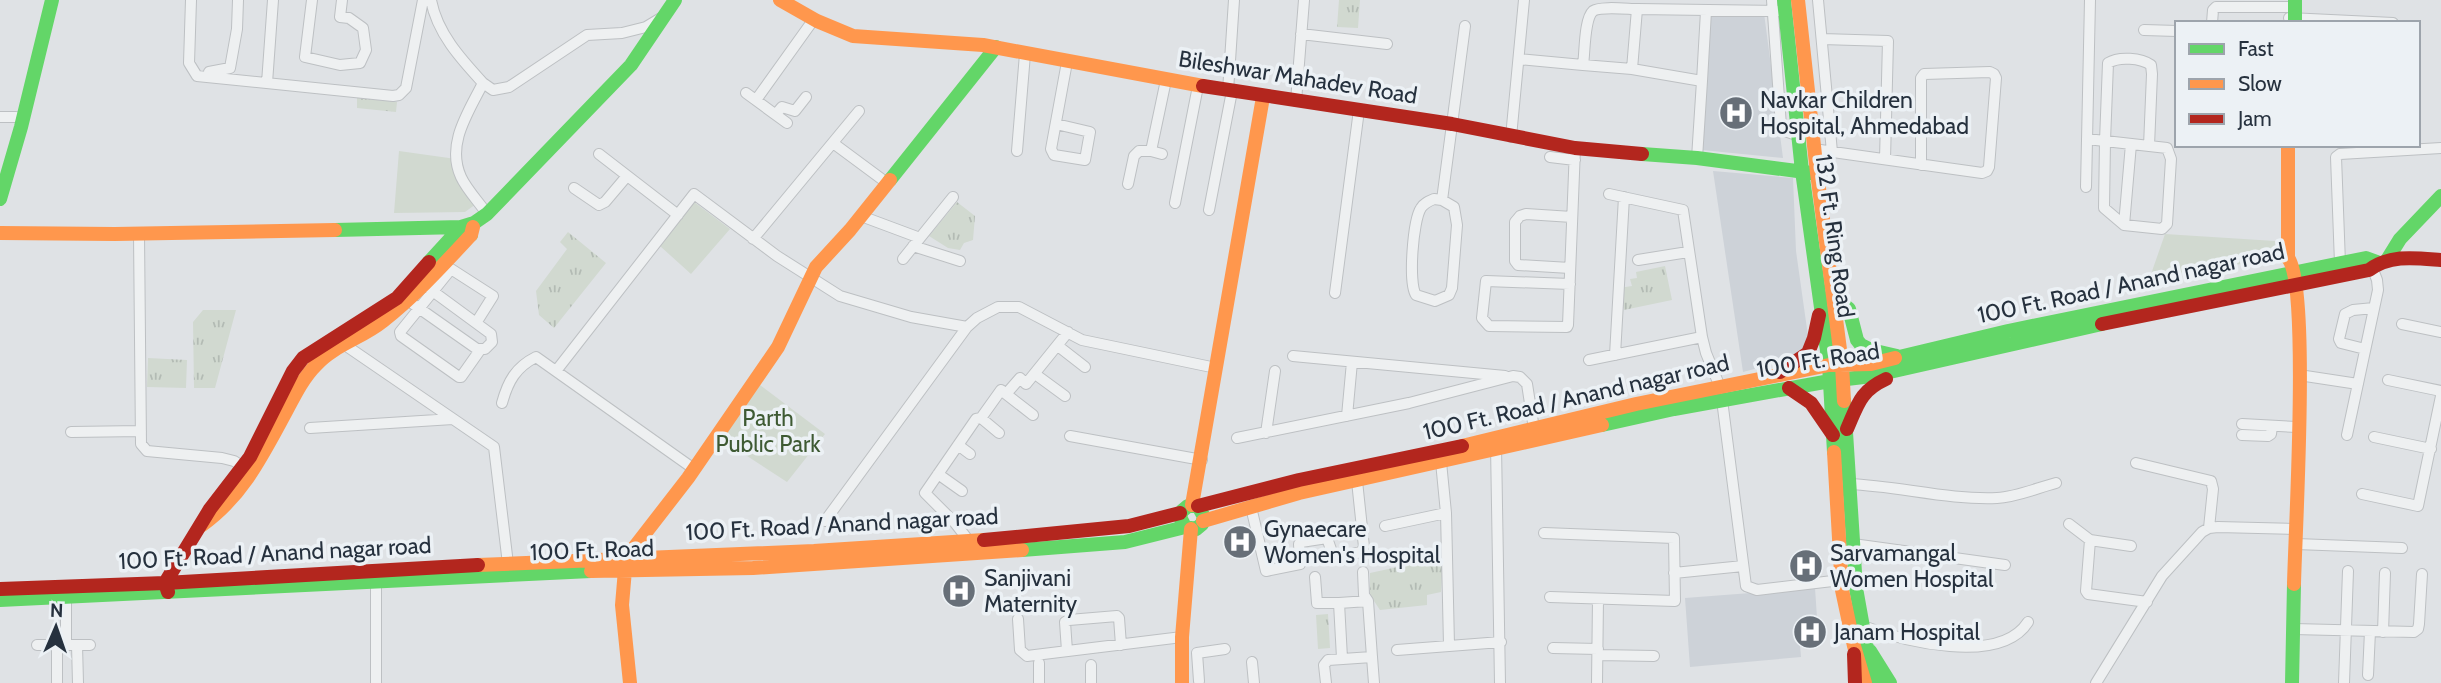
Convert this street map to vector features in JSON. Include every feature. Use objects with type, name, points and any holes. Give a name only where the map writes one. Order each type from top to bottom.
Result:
[{"type":"main road","points":[[0,170],[16,117],[44,0]]},
{"type":"main road","points":[[0,199],[21,127],[52,0]]},
{"type":"main road","points":[[247,469],[293,372],[303,358],[397,298],[473,225],[631,65],[674,0]]},
{"type":"main road","name":"Bileshwar Mahadev Road","points":[[780,0],[853,36],[996,47],[1198,86],[1452,124],[1575,154],[1697,158],[1809,172]]},
{"type":"main road","name":"132 Ft. Ring Road","points":[[1798,0],[1814,149],[1809,172],[1821,308],[1836,365]]},
{"type":"main road","name":"132 Ft. Ring Road","points":[[1779,5],[1799,136],[1809,172],[1833,296],[1840,433],[1841,580],[1860,645]]},
{"type":"main road","points":[[630,683],[622,608],[625,564],[778,348],[816,267],[861,216],[996,47]]},
{"type":"main road","points":[[1182,683],[1182,637],[1191,517],[1264,97]]},
{"type":"main road","points":[[2288,147],[2288,258],[2294,273]]},
{"type":"main road","points":[[2292,683],[2300,343],[2294,273],[2295,147]]},
{"type":"main road","points":[[2379,263],[2439,200]]},
{"type":"main road","points":[[0,233],[139,234],[473,225]]},
{"type":"main road","points":[[167,588],[210,509],[247,469],[310,371],[320,361],[413,303],[428,288],[473,225]]},
{"type":"main road","name":"100 Ft. Road / Anand nagar road","points":[[376,576],[508,564],[625,564],[969,541],[1129,526],[1191,517],[1299,480],[1496,444],[1534,429],[1636,404],[1721,394],[1777,376],[1836,365],[1871,364],[2008,331],[2366,258],[2379,263]]},
{"type":"main road","name":"100 Ft. Road","points":[[0,600],[66,598],[167,588],[625,564],[745,568],[1125,542],[1191,517],[1251,507],[1298,493],[1441,462],[1496,444],[1721,394],[1789,388],[1894,371],[2294,273],[2369,270],[2379,263],[2441,260]]},
{"type":"main road","points":[[1833,296],[1849,309],[1853,330],[1861,345],[1902,357]]},
{"type":"main road","points":[[1777,376],[1788,365],[1807,355],[1821,308]]},
{"type":"main road","points":[[1789,388],[1812,401],[1821,422],[1840,433],[1867,389],[1884,382],[1894,371]]},
{"type":"main road","name":"132 Ft. Ring Road","points":[[1840,433],[1849,484],[1856,588],[1863,626],[1860,645]]},
{"type":"main road","name":"100 Ft. Road / Anand nagar road","points":[[0,589],[167,588]]},
{"type":"main road","points":[[1860,645],[1877,682]]},
{"type":"main road","points":[[1860,645],[1877,682]]},
{"type":"main road","points":[[1855,683],[1860,645]]},
{"type":"street","points":[[191,0],[189,63],[197,76],[399,96],[406,89],[423,0]]},
{"type":"street","points":[[209,72],[230,68],[237,29],[238,0]]},
{"type":"street","points":[[267,83],[273,0]]},
{"type":"street","points":[[312,0],[305,57],[340,65],[360,63],[366,50],[363,28],[349,18],[340,17],[342,0]]},
{"type":"street","points":[[431,0],[439,26],[455,52],[483,83],[493,90],[509,87],[587,35],[622,33],[646,27],[663,17]]},
{"type":"street","points":[[1209,209],[1230,91],[1234,0]]},
{"type":"street","points":[[1296,101],[1304,0]]},
{"type":"street","points":[[1511,137],[1524,0]]},
{"type":"street","points":[[1818,0],[1832,152]]},
{"type":"street","points":[[2086,187],[2090,0]]},
{"type":"street","points":[[1583,65],[1587,19],[1593,11],[1706,11],[1779,5]]},
{"type":"street","points":[[2213,21],[2213,10],[2216,7],[2347,21]]},
{"type":"street","points":[[1632,69],[1637,9]]},
{"type":"street","points":[[1697,158],[1706,11]]},
{"type":"street","points":[[757,100],[814,19]]},
{"type":"street","points":[[1441,200],[1465,26]]},
{"type":"street","points":[[2144,30],[2175,31]]},
{"type":"street","points":[[1301,34],[1387,44]]},
{"type":"street","points":[[1822,39],[1888,41],[1885,159]]},
{"type":"street","points":[[1017,151],[1025,54]]},
{"type":"street","points":[[1519,59],[1632,69],[1702,81]]},
{"type":"street","points":[[2087,139],[2105,141],[2131,144],[2149,146],[2167,148],[2171,159],[2167,224],[2162,229],[2124,225],[2104,208],[2105,141],[2108,63],[2113,59],[2144,60],[2151,65],[2152,74],[2149,146]]},
{"type":"street","points":[[1056,124],[1090,132],[1085,160],[1054,155],[1052,152],[1056,124],[1067,62]]},
{"type":"street","points":[[1814,149],[1921,165],[1982,173],[1987,171],[1996,78],[1994,74],[1924,74],[1921,165]]},
{"type":"street","points":[[1151,151],[1166,80]]},
{"type":"street","points":[[473,225],[456,151],[458,134],[483,83]]},
{"type":"street","points":[[1175,203],[1198,86]]},
{"type":"street","points":[[746,93],[787,123]]},
{"type":"street","points":[[776,114],[782,107],[795,111],[806,97]]},
{"type":"street","points":[[1335,293],[1359,110]]},
{"type":"street","points":[[753,239],[859,111]]},
{"type":"street","points":[[0,117],[16,117]]},
{"type":"street","points":[[833,143],[887,183]]},
{"type":"street","points":[[2124,225],[2131,144]]},
{"type":"street","points":[[2340,263],[2336,156],[2441,148]]},
{"type":"street","points":[[1128,184],[1134,156],[1139,151],[1162,154]]},
{"type":"street","points":[[599,154],[678,215]]},
{"type":"street","points":[[1550,157],[1575,154],[1573,217],[1570,268],[1570,284],[1568,325],[1565,329],[1489,326],[1483,322],[1486,281],[1570,284]]},
{"type":"street","points":[[574,188],[599,205],[606,202],[627,176]]},
{"type":"street","points":[[556,371],[694,194],[777,257],[840,296],[911,317],[967,327]]},
{"type":"street","points":[[1609,194],[1683,210],[1702,337],[1721,394],[1745,586],[1757,590],[1841,580]]},
{"type":"street","points":[[903,259],[953,197]]},
{"type":"street","points":[[1615,355],[1624,197]]},
{"type":"street","points":[[1441,200],[1454,207],[1457,225],[1452,288],[1449,295],[1435,300],[1416,295],[1410,275],[1419,215],[1428,201],[1441,200]]},
{"type":"street","points":[[1570,268],[1518,265],[1515,261],[1515,222],[1525,214],[1573,217]]},
{"type":"street","points":[[861,216],[960,261]]},
{"type":"street","points":[[139,234],[141,444],[147,451],[222,458],[247,469]]},
{"type":"street","points":[[1639,260],[1688,252]]},
{"type":"street","points":[[2347,435],[2378,290],[2379,263]]},
{"type":"street","points":[[476,323],[493,299],[492,295],[449,270],[428,288],[493,337],[485,349],[461,377],[401,336],[400,330],[413,303],[481,351]]},
{"type":"street","points":[[825,521],[967,327],[976,318],[998,307],[1019,307],[1082,340],[1216,368]]},
{"type":"street","points":[[2365,349],[2341,343],[2339,339],[2345,314],[2353,310],[2374,308]]},
{"type":"street","points":[[2402,324],[2441,332]]},
{"type":"street","points":[[1006,394],[1020,378],[1026,384],[1068,332]]},
{"type":"street","points":[[1589,360],[1702,337]]},
{"type":"street","points":[[345,345],[494,447],[508,564]]},
{"type":"street","points":[[1058,346],[1085,367]]},
{"type":"street","points":[[1293,356],[1520,377],[1527,384],[1534,429]]},
{"type":"street","points":[[502,403],[507,384],[522,364],[536,357],[694,469]]},
{"type":"street","points":[[1347,416],[1352,362]]},
{"type":"street","points":[[1266,433],[1275,371]]},
{"type":"street","points":[[1035,374],[1065,396]]},
{"type":"street","points":[[2299,375],[2357,384]]},
{"type":"street","points":[[1237,438],[1347,416],[1513,376]]},
{"type":"street","points":[[2362,494],[2418,506],[2431,449],[2441,393],[2388,380]]},
{"type":"street","points":[[969,541],[925,493],[976,419],[981,418],[1001,390],[1033,415]]},
{"type":"street","points":[[981,418],[999,433]]},
{"type":"street","points":[[310,428],[453,419]]},
{"type":"street","points":[[2242,429],[2297,427]]},
{"type":"street","points":[[71,432],[141,430]]},
{"type":"street","points":[[1070,436],[1202,460]]},
{"type":"street","points":[[2374,437],[2431,449]]},
{"type":"street","points":[[1496,444],[1500,683]]},
{"type":"street","points":[[958,445],[970,454]]},
{"type":"street","points":[[1441,462],[1446,513],[1449,645]]},
{"type":"street","points":[[2136,463],[2211,481],[2213,489],[2209,528]]},
{"type":"street","points":[[938,474],[962,491]]},
{"type":"street","points":[[1251,507],[1266,571],[1300,564],[1301,542],[1327,538],[1332,557],[1335,558],[1361,552],[1364,547],[1357,481]]},
{"type":"street","points":[[1849,484],[1874,485],[1960,498],[2000,498],[2056,483]]},
{"type":"street","points":[[1385,526],[1446,513]]},
{"type":"street","points":[[2069,524],[2090,540],[2131,546]]},
{"type":"street","points":[[2096,683],[2162,576],[2202,532],[2209,528],[2296,529]]},
{"type":"street","points":[[1544,533],[1674,538],[1675,601],[1550,597]]},
{"type":"street","points":[[2090,540],[2086,591],[2088,594],[2147,602]]},
{"type":"street","points":[[1853,544],[2005,565]]},
{"type":"street","points":[[2296,544],[2403,548]]},
{"type":"street","points":[[1674,573],[1743,566]]},
{"type":"street","points":[[2344,683],[2348,571]]},
{"type":"street","points":[[1363,572],[1364,595],[1368,601],[1374,683]]},
{"type":"street","points":[[2382,632],[2385,573]]},
{"type":"street","points":[[2294,629],[2414,632],[2418,629],[2421,574]]},
{"type":"street","points":[[376,576],[376,683]]},
{"type":"street","points":[[1315,577],[1317,603],[1368,601]]},
{"type":"street","points":[[66,598],[67,645],[78,683]]},
{"type":"street","points":[[1597,683],[1598,598]]},
{"type":"street","points":[[1339,603],[1342,658]]},
{"type":"street","points":[[1067,651],[1065,622],[1069,620],[1117,616],[1121,645]]},
{"type":"street","points":[[1018,619],[1020,650],[1024,655],[1182,637]]},
{"type":"street","points":[[1863,626],[1888,635],[1969,648],[2002,641],[2021,633],[2028,622]]},
{"type":"street","points":[[2368,674],[2370,631]]},
{"type":"street","points":[[1396,650],[1501,642]]},
{"type":"street","points":[[37,645],[90,645]]},
{"type":"street","points":[[57,683],[67,645]]},
{"type":"street","points":[[1552,648],[1654,656]]},
{"type":"street","points":[[1182,683],[1199,682],[1196,654],[1225,649]]},
{"type":"street","points":[[1326,683],[1325,662],[1331,659],[1372,657]]},
{"type":"street","points":[[1252,662],[1254,683]]},
{"type":"street","points":[[1039,663],[1039,683]]},
{"type":"street","points":[[1091,664],[1091,683]]},
{"type":"shaded area","points":[[1710,9],[1764,13],[1783,158],[1702,150]]},
{"type":"shaded area","points":[[1713,171],[1793,178],[1796,251],[1808,336],[1803,356],[1743,372]]},
{"type":"shaded area","points":[[1815,588],[1817,618],[1798,620],[1801,657],[1690,667],[1685,598]]},
{"type":"green space","points":[[1339,0],[1360,0],[1358,28],[1337,27]]},
{"type":"green space","points":[[357,98],[397,102],[396,112],[357,108]]},
{"type":"green space","points":[[399,151],[456,159],[476,204],[465,212],[394,213]]},
{"type":"green space","points":[[694,202],[730,229],[691,274],[660,246]]},
{"type":"green space","points":[[957,202],[975,216],[973,240],[964,243],[960,250],[948,248],[929,236]]},
{"type":"green space","points":[[568,232],[606,263],[554,328],[539,315],[536,291],[567,249],[560,242]]},
{"type":"green space","points":[[2165,234],[2275,241],[2276,259],[2150,277]]},
{"type":"green space","points":[[1665,266],[1672,300],[1624,310],[1619,288],[1632,286],[1630,279],[1637,278],[1636,272]]},
{"type":"green space","points":[[203,310],[236,310],[215,388],[194,388],[193,322]]},
{"type":"green space","points":[[148,358],[187,360],[186,388],[147,387]]},
{"type":"green space","name":"Parth Public Park","points":[[760,385],[825,434],[787,482],[721,439]]},
{"type":"green space","points":[[1443,561],[1441,592],[1427,595],[1427,605],[1380,610],[1370,595],[1370,573],[1416,563]]},
{"type":"green space","points":[[1328,614],[1330,648],[1318,649],[1316,615]]},
{"type":"traffic: fast","points":[[0,199],[21,127],[52,0]]},
{"type":"traffic: fast","points":[[429,262],[461,227],[474,223],[487,214],[631,65],[675,0]]},
{"type":"traffic: fast","points":[[1784,0],[1802,171],[1829,365],[1834,452]]},
{"type":"traffic: fast","points":[[2295,0],[2295,21]]},
{"type":"traffic: fast","points":[[890,180],[996,47]]},
{"type":"traffic: fast","points":[[1642,154],[1697,158],[1812,173]]},
{"type":"traffic: fast","points":[[2387,260],[2400,239],[2441,196]]},
{"type":"traffic: fast","points":[[335,230],[461,227],[471,235]]},
{"type":"traffic: fast","points":[[1895,358],[2008,331],[2366,258],[2377,262]]},
{"type":"traffic: fast","points":[[1833,296],[1849,309],[1857,340],[1861,345],[1897,356]]},
{"type":"traffic: fast","points":[[1602,425],[1674,409],[1872,376],[2102,324]]},
{"type":"traffic: fast","points":[[1844,401],[1856,588],[1866,644],[1877,683]]},
{"type":"traffic: fast","points":[[1022,550],[1125,542],[1185,527],[1196,529],[1202,524],[1204,517],[1198,506],[1188,506],[1182,511],[1180,517],[1185,527]]},
{"type":"traffic: fast","points":[[0,600],[591,571]]},
{"type":"traffic: fast","points":[[2292,683],[2294,584]]},
{"type":"traffic: fast","points":[[1870,651],[1890,683]]},
{"type":"traffic: slow","points":[[780,0],[817,21],[853,36],[983,45],[1203,86]]},
{"type":"traffic: slow","points":[[1798,0],[1842,365],[1844,401]]},
{"type":"traffic: slow","points":[[1192,505],[1263,97]]},
{"type":"traffic: slow","points":[[2288,147],[2288,258],[2295,278],[2300,360],[2294,584]]},
{"type":"traffic: slow","points":[[630,683],[622,605],[626,558],[688,478],[778,347],[816,267],[890,180]]},
{"type":"traffic: slow","points":[[202,525],[227,503],[248,477],[311,371],[331,352],[375,327],[395,311],[471,235],[473,227]]},
{"type":"traffic: slow","points":[[0,233],[335,230]]},
{"type":"traffic: slow","points":[[1462,446],[1636,404],[1829,365],[1871,364],[1895,358]]},
{"type":"traffic: slow","points":[[1203,521],[1299,493],[1602,425]]},
{"type":"traffic: slow","points":[[1834,452],[1842,590],[1865,683]]},
{"type":"traffic: slow","points":[[1182,683],[1182,637],[1191,529]]},
{"type":"traffic: slow","points":[[478,565],[814,551],[984,540]]},
{"type":"traffic: slow","points":[[591,571],[753,568],[1022,550]]},
{"type":"traffic: jam","points":[[1203,86],[1452,124],[1575,148],[1642,154]]},
{"type":"traffic: jam","points":[[2102,324],[2369,270],[2394,259],[2441,260]]},
{"type":"traffic: jam","points":[[168,592],[165,583],[210,509],[250,457],[293,371],[303,358],[397,298],[429,262]]},
{"type":"traffic: jam","points":[[1780,372],[1808,353],[1819,315]]},
{"type":"traffic: jam","points":[[1847,429],[1865,394],[1886,379]]},
{"type":"traffic: jam","points":[[1789,388],[1811,403],[1833,435]]},
{"type":"traffic: jam","points":[[1198,506],[1299,480],[1462,446]]},
{"type":"traffic: jam","points":[[984,540],[1129,526],[1180,513]]},
{"type":"traffic: jam","points":[[0,589],[165,583],[478,565]]},
{"type":"traffic: jam","points":[[1854,654],[1855,683]]},
{"type":"place","name":"Navkar Children Hospital, Ahmedabad","points":[[1736,113]]},
{"type":"place","name":"Gynaecare Women's Hospital","points":[[1240,542]]},
{"type":"place","name":"Sarvamangal Women Hospital","points":[[1806,566]]},
{"type":"place","name":"Sanjivani Maternity","points":[[959,591]]},
{"type":"place","name":"Janam Hospital","points":[[1810,632]]}]
